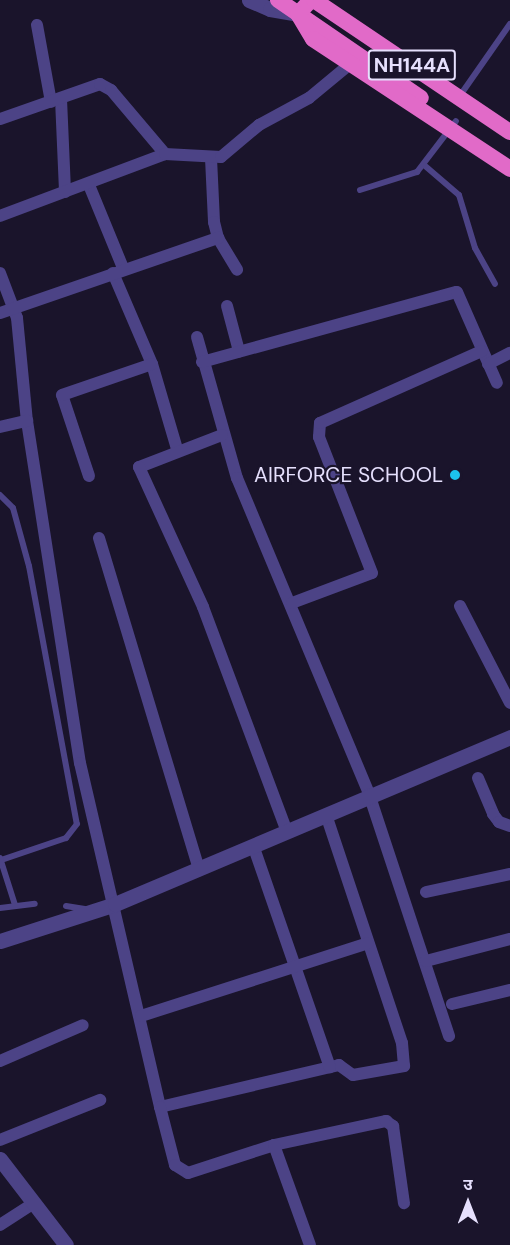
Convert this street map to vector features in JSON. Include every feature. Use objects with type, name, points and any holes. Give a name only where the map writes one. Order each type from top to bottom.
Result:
[{"type":"highway","name":"NH144A","points":[[278,0],[355,61],[453,125],[510,155]]},
{"type":"highway","name":"NH144A","points":[[321,2],[462,93],[510,132]]},
{"type":"highway","points":[[298,14],[321,2]]},
{"type":"highway","points":[[462,93],[510,119]]},
{"type":"highway","points":[[453,125],[510,169]]},
{"type":"street","points":[[249,0],[270,9],[298,14]]},
{"type":"street","points":[[37,25],[56,100],[65,192]]},
{"type":"street","points":[[0,216],[165,154],[211,158],[228,154],[259,125],[309,98],[355,61]]},
{"type":"street","points":[[0,119],[95,85],[105,86],[165,154]]},
{"type":"street","points":[[211,158],[218,238],[237,270]]},
{"type":"street","points":[[88,184],[152,364],[177,449]]},
{"type":"street","points":[[0,314],[118,270],[218,238]]},
{"type":"street","points":[[0,273],[14,308],[27,421],[80,763],[175,1165],[183,1173],[274,1145],[391,1122],[405,1203]]},
{"type":"street","points":[[202,362],[452,292],[461,296],[497,383]]},
{"type":"street","points":[[227,306],[238,351]]},
{"type":"street","points":[[197,337],[222,435],[369,794],[449,1036]]},
{"type":"street","points":[[292,603],[372,573],[319,437],[320,423],[482,351]]},
{"type":"street","points":[[488,364],[510,353]]},
{"type":"street","points":[[89,477],[62,394],[152,364]]},
{"type":"street","points":[[0,427],[27,421]]},
{"type":"street","points":[[222,435],[177,449],[139,467],[203,607],[287,832]]},
{"type":"street","points":[[99,538],[200,870]]},
{"type":"street","points":[[460,606],[510,703]]},
{"type":"street","points":[[0,941],[115,904],[200,870],[254,848],[369,794],[510,737]]},
{"type":"street","points":[[478,778],[493,814],[499,822],[510,826]]},
{"type":"street","points":[[160,1107],[330,1067],[343,1066],[353,1075],[405,1064],[326,815]]},
{"type":"street","points":[[254,848],[330,1067]]},
{"type":"street","points":[[426,892],[510,874]]},
{"type":"street","points":[[426,961],[510,939]]},
{"type":"street","points":[[141,1016],[368,943]]},
{"type":"street","points":[[452,1004],[510,990]]},
{"type":"street","points":[[0,1060],[83,1025]]},
{"type":"street","points":[[0,1140],[100,1100]]},
{"type":"street","points":[[274,1145],[310,1245]]},
{"type":"street","points":[[0,1159],[66,1245]]},
{"type":"street","points":[[0,1225],[34,1203]]},
{"type":"lane","points":[[462,93],[510,24]]},
{"type":"lane","points":[[360,190],[403,179],[424,165],[453,125]]},
{"type":"lane","points":[[424,165],[459,195],[475,248],[495,284]]},
{"type":"lane","points":[[0,495],[13,508],[29,566],[77,824],[66,838],[0,859],[15,905]]},
{"type":"lane","points":[[0,908],[35,904]]},
{"type":"lane","points":[[66,906],[95,910]]},
{"type":"place","name":"AIRFORCE SCHOOL","points":[[455,475]]}]
